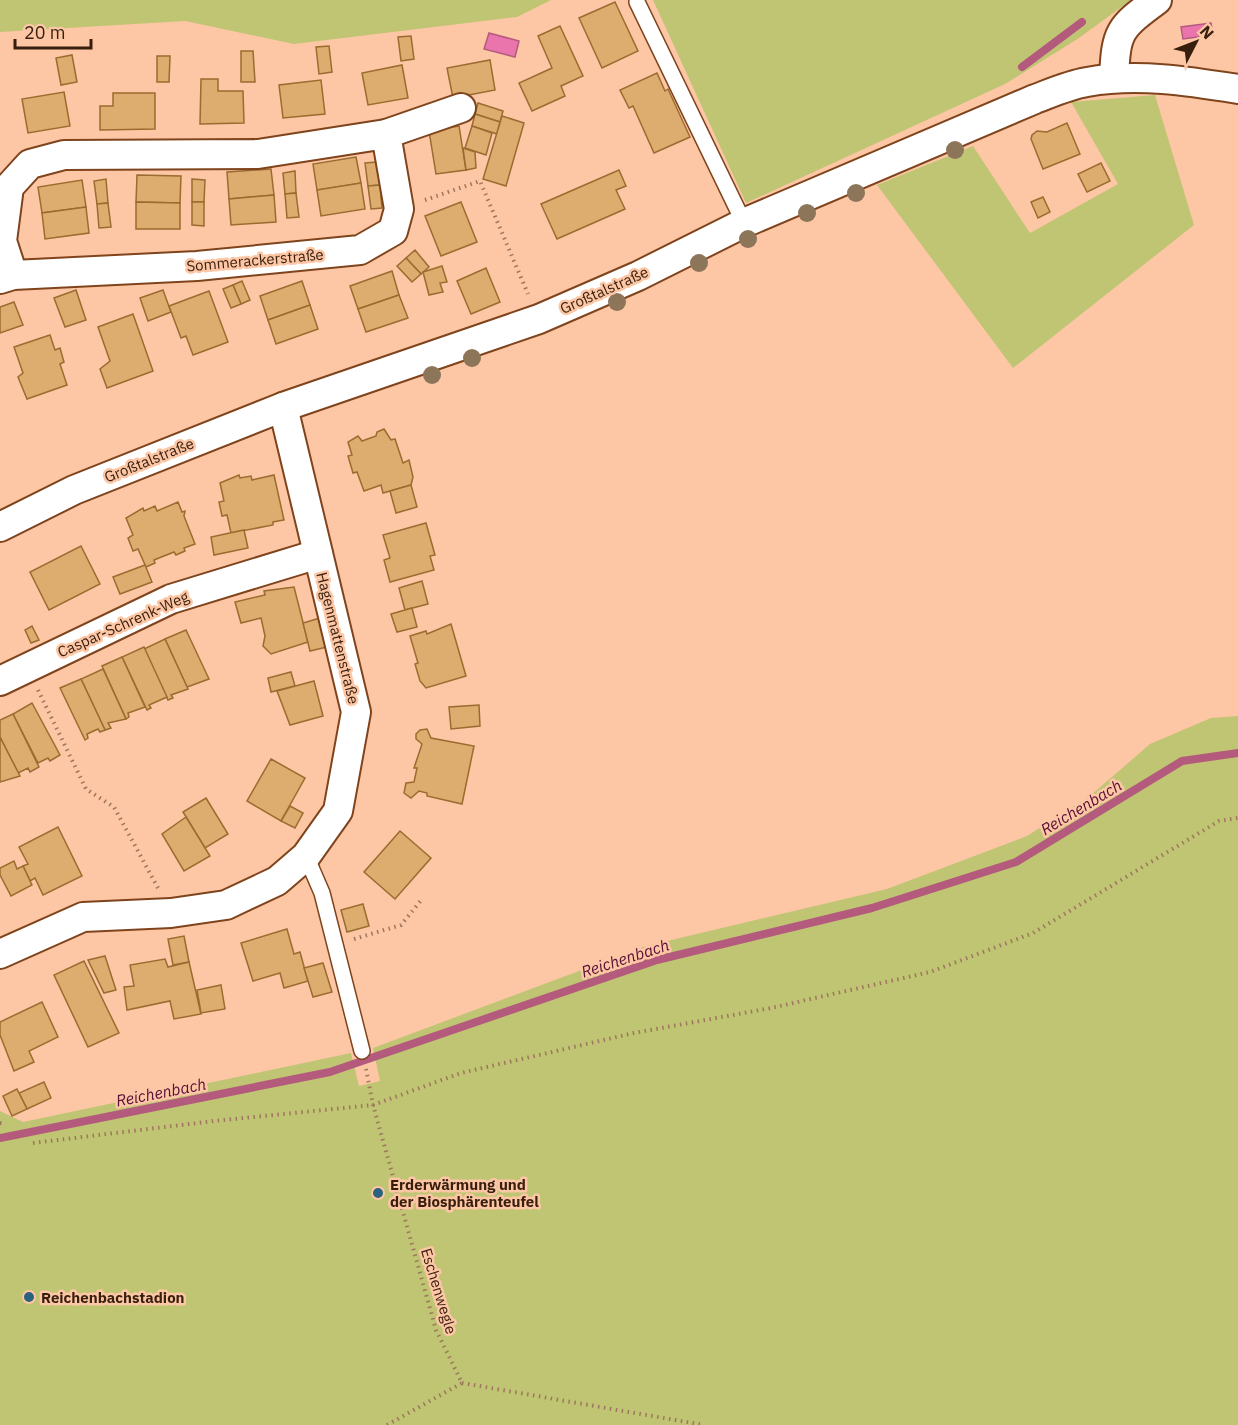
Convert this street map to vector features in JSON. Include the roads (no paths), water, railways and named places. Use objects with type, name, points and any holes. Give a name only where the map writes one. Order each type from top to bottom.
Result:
[{"type":"street","points":[[1114,78],[1116,42],[1126,23],[1157,0]]},
{"type":"street","name":"Großtalstraße","points":[[0,527],[74,490],[283,407],[539,319],[638,276],[744,223],[1035,99],[1084,82],[1114,78],[1182,80],[1238,89]]},
{"type":"street","name":"Sommerackerstraße","points":[[386,134],[399,209],[393,231],[360,250],[197,266],[6,277],[2,241],[9,187],[30,164],[64,155],[258,154],[386,134],[461,108]]},
{"type":"street","name":"Hagenmattenstraße","points":[[0,954],[83,917],[171,913],[226,904],[277,881],[306,856],[338,811],[356,712],[283,407]]},
{"type":"street","name":"Caspar-Schrenk-Weg","points":[[0,681],[171,599],[318,554]]},
{"type":"lane","points":[[637,2],[744,223]]},
{"type":"lane","points":[[306,856],[322,893],[362,1051]]},
{"type":"waterway","points":[[1022,67],[1082,22]]},
{"type":"waterway","name":"Reichenbach","points":[[0,1138],[330,1072],[657,960],[872,908],[1016,862],[1182,761],[1238,753]]},
{"type":"place","name":"Erderwärmung und der Biosphärenteufel","points":[[378,1193]]},
{"type":"place","name":"Reichenbachstadion","points":[[29,1297]]}]
